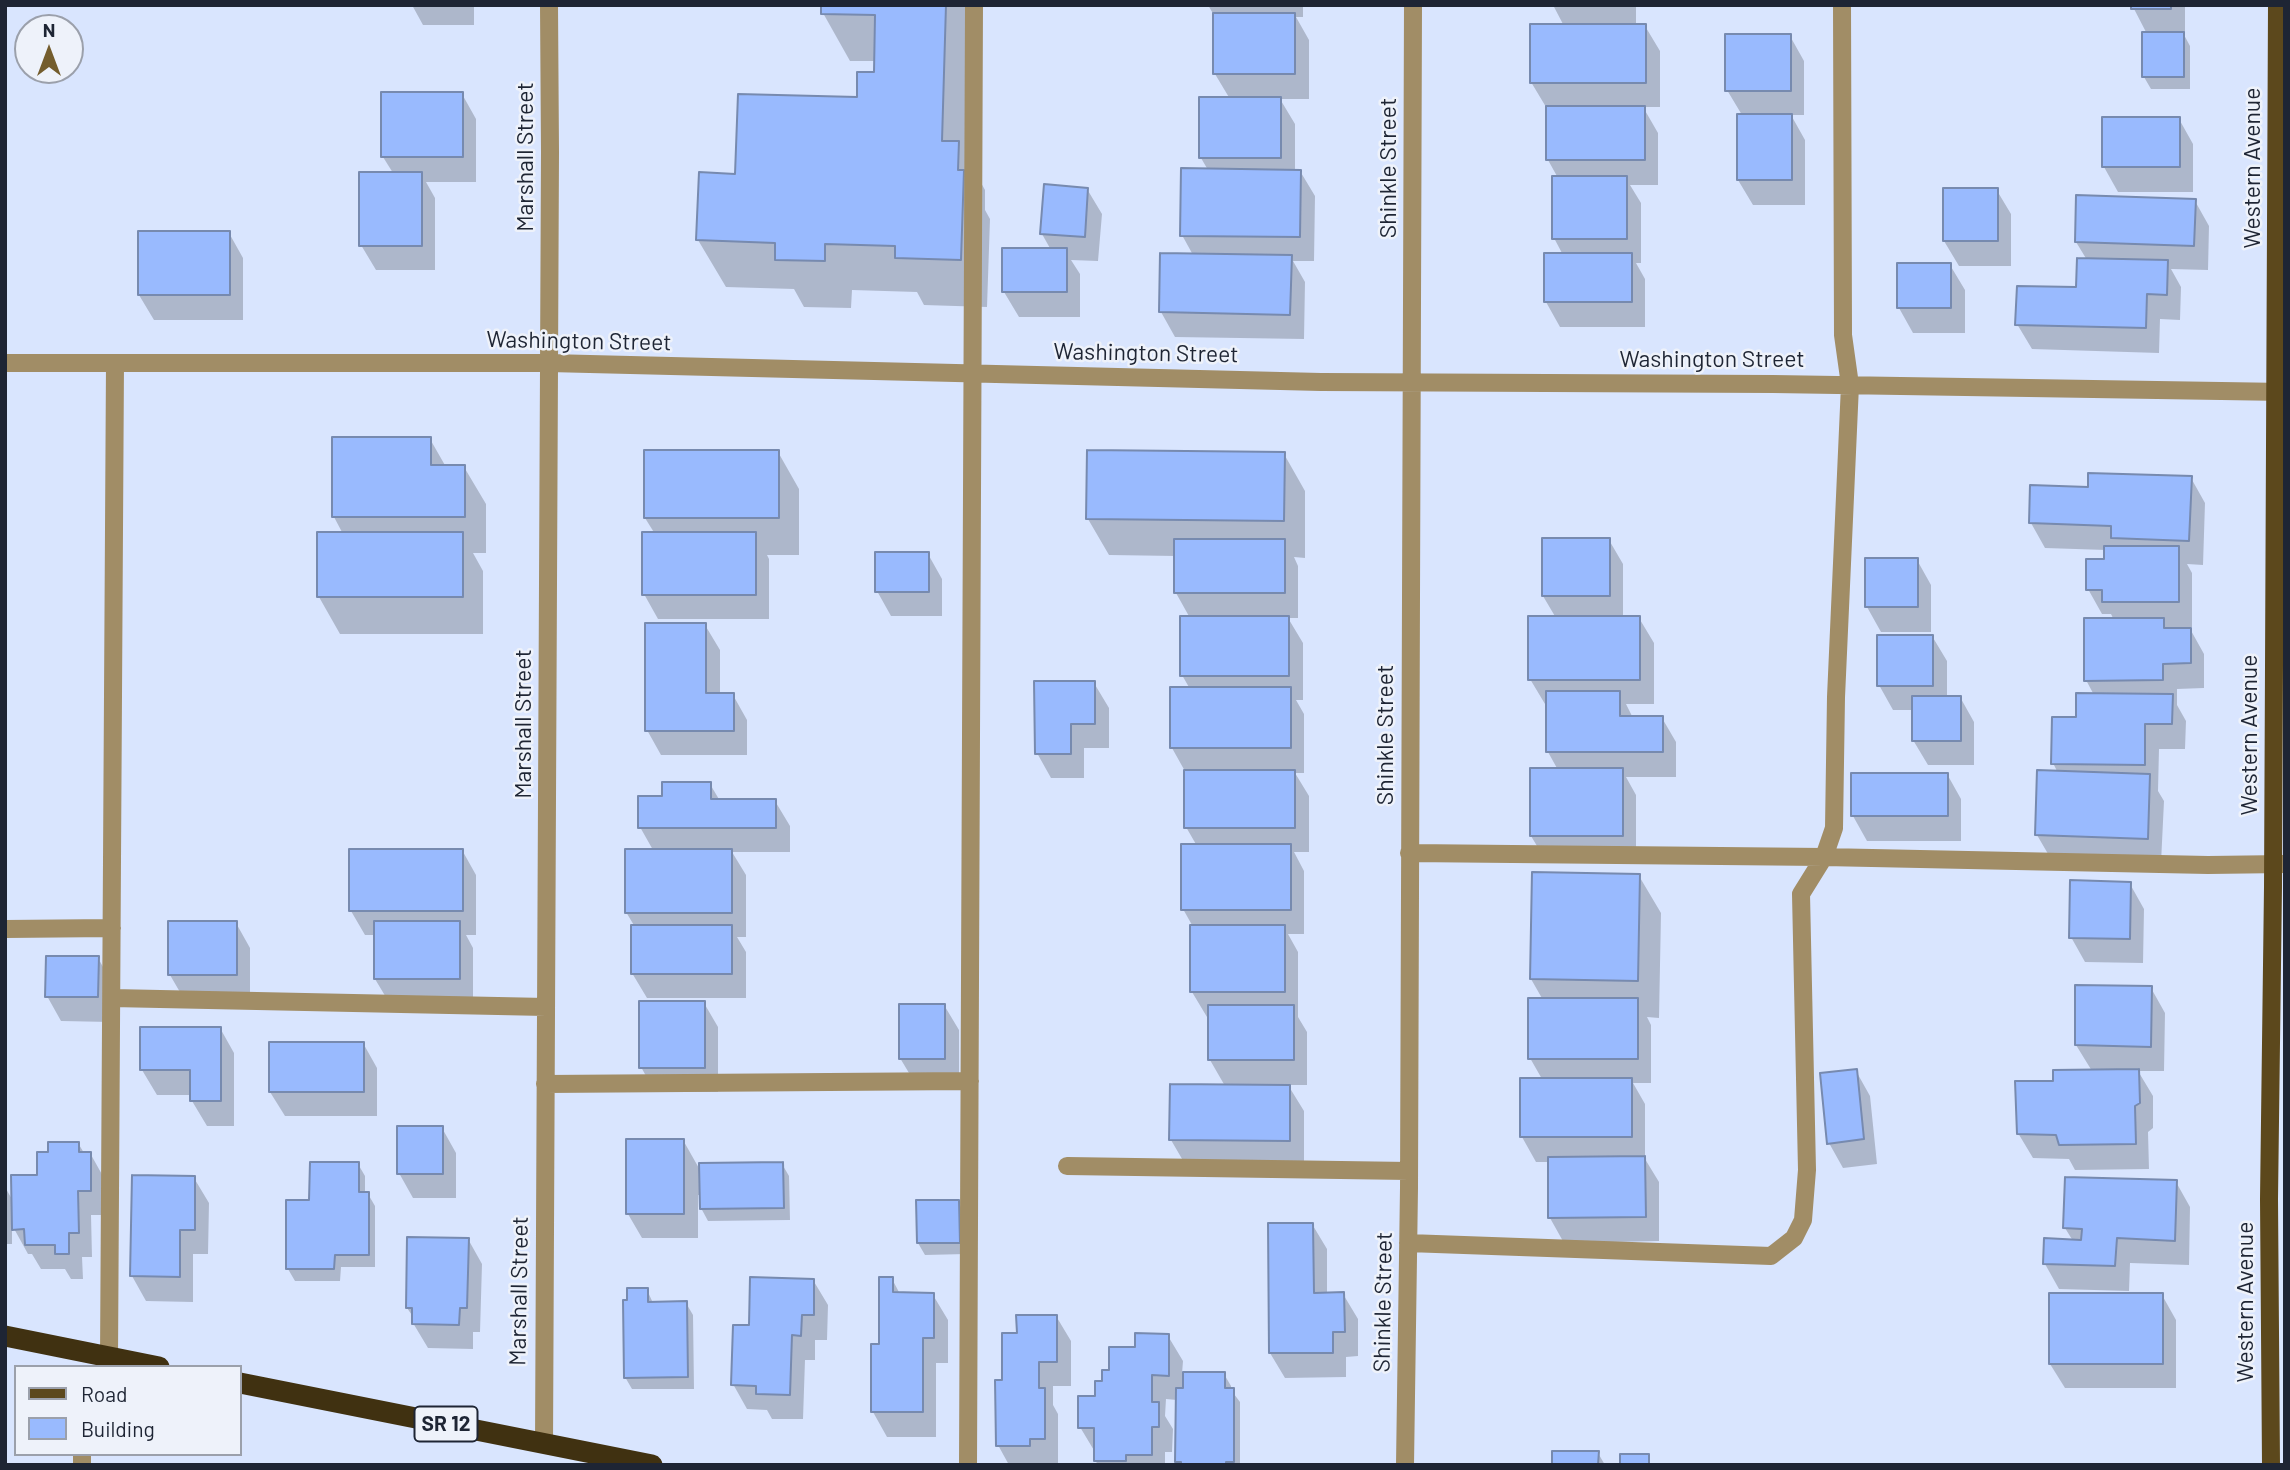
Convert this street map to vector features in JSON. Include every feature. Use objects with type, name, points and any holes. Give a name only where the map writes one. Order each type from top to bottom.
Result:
[{"type":"highway","points":[[5,1336],[87,1360],[109,1357],[149,1365]]},
{"type":"highway","name":"SR 12","points":[[242,1383],[652,1465]]},
{"type":"main road","name":"Western Avenue","points":[[2271,1465],[2277,1344],[2269,1199],[2279,864],[2277,5]]},
{"type":"street","name":"Marshall Street","points":[[544,1443],[549,5]]},
{"type":"street","points":[[968,1465],[974,5]]},
{"type":"street","name":"Shinkle Street","points":[[1405,1465],[1409,1171],[1413,5]]},
{"type":"street","points":[[1408,1243],[1771,1256],[1794,1238],[1804,1220],[1807,1170],[1801,894],[1824,857],[1834,828],[1836,697],[1850,385],[1843,335],[1842,5]]},
{"type":"street","name":"Washington Street","points":[[5,362],[549,363],[1321,382],[1850,385],[2280,392]]},
{"type":"street","points":[[109,1357],[116,363]]},
{"type":"street","points":[[1409,853],[2279,864]]},
{"type":"street","points":[[5,929],[112,928]]},
{"type":"street","points":[[112,998],[546,1007]]},
{"type":"street","points":[[545,1084],[970,1081]]},
{"type":"street","points":[[1067,1166],[1409,1171]]},
{"type":"building","points":[[821,5],[946,5],[942,141],[959,141],[958,170],[964,170],[961,260],[895,258],[895,246],[825,244],[825,261],[775,260],[775,243],[696,240],[699,172],[735,174],[738,94],[857,97],[857,72],[874,72],[875,15],[821,14]]},
{"type":"building","points":[[2131,5],[2171,5],[2171,9],[2131,9]]},
{"type":"building","points":[[1213,13],[1295,13],[1295,74],[1213,74]]},
{"type":"building","points":[[1530,24],[1646,24],[1646,83],[1530,83]]},
{"type":"building","points":[[2142,32],[2184,32],[2184,77],[2142,77]]},
{"type":"building","points":[[1725,34],[1791,34],[1791,91],[1725,91]]},
{"type":"building","points":[[381,92],[463,92],[463,157],[381,157]]},
{"type":"building","points":[[1199,97],[1281,97],[1281,158],[1199,158]]},
{"type":"building","points":[[1546,106],[1645,106],[1645,160],[1546,160]]},
{"type":"building","points":[[1737,114],[1792,114],[1792,180],[1737,180]]},
{"type":"building","points":[[2102,117],[2180,117],[2180,167],[2102,167]]},
{"type":"building","points":[[1181,168],[1301,170],[1300,237],[1180,236]]},
{"type":"building","points":[[359,172],[422,172],[422,246],[359,246]]},
{"type":"building","points":[[1552,176],[1627,176],[1627,239],[1552,239]]},
{"type":"building","points":[[1044,184],[1088,188],[1085,237],[1040,234]]},
{"type":"building","points":[[1943,188],[1998,188],[1998,241],[1943,241]]},
{"type":"building","points":[[2076,195],[2196,199],[2194,246],[2075,242]]},
{"type":"building","points":[[138,231],[230,231],[230,295],[138,295]]},
{"type":"building","points":[[1002,248],[1067,248],[1067,292],[1002,292]]},
{"type":"building","points":[[1160,253],[1292,255],[1290,315],[1159,312]]},
{"type":"building","points":[[1544,253],[1632,253],[1632,302],[1544,302]]},
{"type":"building","points":[[2077,258],[2168,260],[2167,295],[2147,294],[2146,328],[2015,325],[2017,286],[2076,287]]},
{"type":"building","points":[[1897,263],[1951,263],[1951,308],[1897,308]]},
{"type":"building","points":[[332,437],[431,437],[431,465],[465,465],[465,517],[332,517]]},
{"type":"building","points":[[644,450],[779,450],[779,518],[644,518]]},
{"type":"building","points":[[1087,450],[1285,452],[1284,521],[1086,519]]},
{"type":"building","points":[[2088,473],[2192,476],[2189,541],[2111,538],[2111,526],[2029,523],[2030,485],[2088,487]]},
{"type":"building","points":[[317,532],[463,532],[463,597],[317,597]]},
{"type":"building","points":[[642,532],[756,532],[756,595],[642,595]]},
{"type":"building","points":[[1542,538],[1610,538],[1610,596],[1542,596]]},
{"type":"building","points":[[1174,539],[1285,539],[1285,593],[1174,593]]},
{"type":"building","points":[[2104,546],[2179,546],[2179,602],[2102,602],[2102,590],[2086,590],[2086,559],[2104,559]]},
{"type":"building","points":[[875,552],[929,552],[929,592],[875,592]]},
{"type":"building","points":[[1865,558],[1918,558],[1918,607],[1865,607]]},
{"type":"building","points":[[1180,616],[1289,616],[1289,676],[1180,676]]},
{"type":"building","points":[[1528,616],[1640,616],[1640,680],[1528,680]]},
{"type":"building","points":[[2084,618],[2164,618],[2164,628],[2191,628],[2191,663],[2163,664],[2163,680],[2084,681]]},
{"type":"building","points":[[645,623],[706,623],[706,693],[734,693],[734,731],[645,731]]},
{"type":"building","points":[[1877,635],[1933,635],[1933,686],[1877,686]]},
{"type":"building","points":[[1034,681],[1095,681],[1095,724],[1071,724],[1071,754],[1035,754]]},
{"type":"building","points":[[1170,687],[1291,687],[1291,748],[1170,748]]},
{"type":"building","points":[[1546,691],[1620,691],[1620,716],[1663,716],[1663,752],[1546,752]]},
{"type":"building","points":[[2076,693],[2173,694],[2172,724],[2145,724],[2145,765],[2051,764],[2052,717],[2076,717]]},
{"type":"building","points":[[1912,696],[1961,696],[1961,741],[1912,741]]},
{"type":"building","points":[[1530,768],[1623,768],[1623,836],[1530,836]]},
{"type":"building","points":[[1184,770],[1295,770],[1295,828],[1184,828]]},
{"type":"building","points":[[2037,770],[2150,774],[2148,839],[2035,835]]},
{"type":"building","points":[[1851,773],[1948,773],[1948,816],[1851,816]]},
{"type":"building","points":[[662,782],[711,782],[711,799],[776,799],[776,828],[638,828],[638,796],[662,796]]},
{"type":"building","points":[[1181,844],[1291,844],[1291,910],[1181,910]]},
{"type":"building","points":[[349,849],[463,849],[463,911],[349,911]]},
{"type":"building","points":[[625,849],[732,849],[732,913],[625,913]]},
{"type":"building","points":[[1532,872],[1640,874],[1638,981],[1530,979]]},
{"type":"building","points":[[2070,880],[2131,882],[2130,939],[2069,938]]},
{"type":"building","points":[[168,921],[237,921],[237,975],[168,975]]},
{"type":"building","points":[[374,921],[460,921],[460,979],[374,979]]},
{"type":"building","points":[[631,925],[732,925],[732,974],[631,974]]},
{"type":"building","points":[[1190,925],[1285,925],[1285,992],[1190,992]]},
{"type":"building","points":[[46,956],[99,956],[98,997],[45,997]]},
{"type":"building","points":[[2075,985],[2152,986],[2151,1047],[2075,1045]]},
{"type":"building","points":[[1528,998],[1638,998],[1638,1059],[1528,1059]]},
{"type":"building","points":[[639,1001],[705,1001],[705,1068],[639,1068]]},
{"type":"building","points":[[899,1004],[945,1004],[945,1059],[899,1059]]},
{"type":"building","points":[[1208,1005],[1294,1005],[1294,1060],[1208,1060]]},
{"type":"building","points":[[140,1027],[221,1027],[221,1101],[190,1101],[190,1070],[140,1070]]},
{"type":"building","points":[[269,1042],[364,1042],[364,1092],[269,1092]]},
{"type":"building","points":[[1857,1069],[1864,1139],[1827,1144],[1820,1073]]},
{"type":"building","points":[[2139,1069],[2140,1103],[2135,1106],[2136,1144],[2059,1145],[2056,1135],[2017,1134],[2015,1081],[2053,1081],[2053,1070]]},
{"type":"building","points":[[1520,1078],[1632,1078],[1632,1137],[1520,1137]]},
{"type":"building","points":[[1170,1084],[1290,1085],[1290,1141],[1169,1140]]},
{"type":"building","points":[[397,1126],[443,1126],[443,1174],[397,1174]]},
{"type":"building","points":[[626,1139],[684,1139],[684,1214],[626,1214]]},
{"type":"building","points":[[48,1142],[79,1142],[79,1152],[91,1152],[91,1191],[78,1191],[79,1233],[69,1233],[69,1254],[55,1254],[55,1245],[25,1245],[24,1229],[12,1230],[11,1175],[37,1175],[37,1152],[48,1152]]},
{"type":"building","points":[[1645,1156],[1646,1217],[1548,1218],[1548,1157]]},
{"type":"building","points":[[310,1162],[359,1162],[359,1192],[369,1192],[369,1255],[335,1255],[334,1269],[286,1269],[286,1200],[309,1200]]},
{"type":"building","points":[[783,1162],[784,1208],[700,1209],[699,1163]]},
{"type":"building","points":[[132,1175],[195,1176],[195,1230],[180,1230],[180,1277],[130,1276]]},
{"type":"building","points":[[2065,1177],[2177,1180],[2175,1241],[2117,1238],[2115,1266],[2043,1264],[2044,1238],[2081,1240],[2082,1229],[2063,1228]]},
{"type":"building","points":[[916,1200],[959,1200],[960,1243],[917,1243]]},
{"type":"building","points":[[1268,1223],[1313,1223],[1314,1293],[1344,1292],[1345,1332],[1333,1332],[1333,1353],[1269,1353]]},
{"type":"building","points":[[407,1237],[469,1238],[467,1308],[460,1308],[459,1325],[412,1324],[412,1308],[406,1308]]},
{"type":"building","points":[[750,1277],[814,1279],[814,1315],[802,1315],[801,1336],[792,1335],[790,1395],[756,1394],[756,1386],[731,1385],[733,1325],[749,1325]]},
{"type":"building","points":[[879,1277],[893,1277],[893,1292],[934,1293],[934,1338],[923,1338],[923,1412],[871,1412],[871,1344],[879,1344]]},
{"type":"building","points":[[627,1288],[648,1288],[648,1302],[687,1301],[688,1377],[624,1378],[623,1300],[627,1300]]},
{"type":"building","points":[[2049,1293],[2163,1293],[2163,1364],[2049,1364]]},
{"type":"building","points":[[1016,1315],[1057,1315],[1057,1362],[1039,1362],[1039,1388],[1045,1388],[1045,1439],[1030,1439],[1030,1446],[996,1446],[995,1380],[1002,1380],[1002,1333],[1017,1333]]},
{"type":"building","points":[[1135,1333],[1169,1334],[1169,1376],[1152,1375],[1152,1402],[1159,1402],[1159,1427],[1152,1427],[1152,1455],[1126,1455],[1126,1461],[1094,1461],[1094,1428],[1078,1428],[1078,1396],[1095,1396],[1095,1381],[1102,1381],[1102,1370],[1109,1370],[1109,1347],[1135,1347]]},
{"type":"building","points":[[1183,1372],[1225,1372],[1225,1388],[1234,1388],[1234,1462],[1226,1462],[1226,1465],[1181,1465],[1181,1462],[1175,1462],[1176,1388],[1183,1388]]},
{"type":"building","points":[[1552,1451],[1599,1451],[1598,1465],[1552,1465]]},
{"type":"building","points":[[1620,1454],[1649,1454],[1649,1465],[1620,1465]]}]
